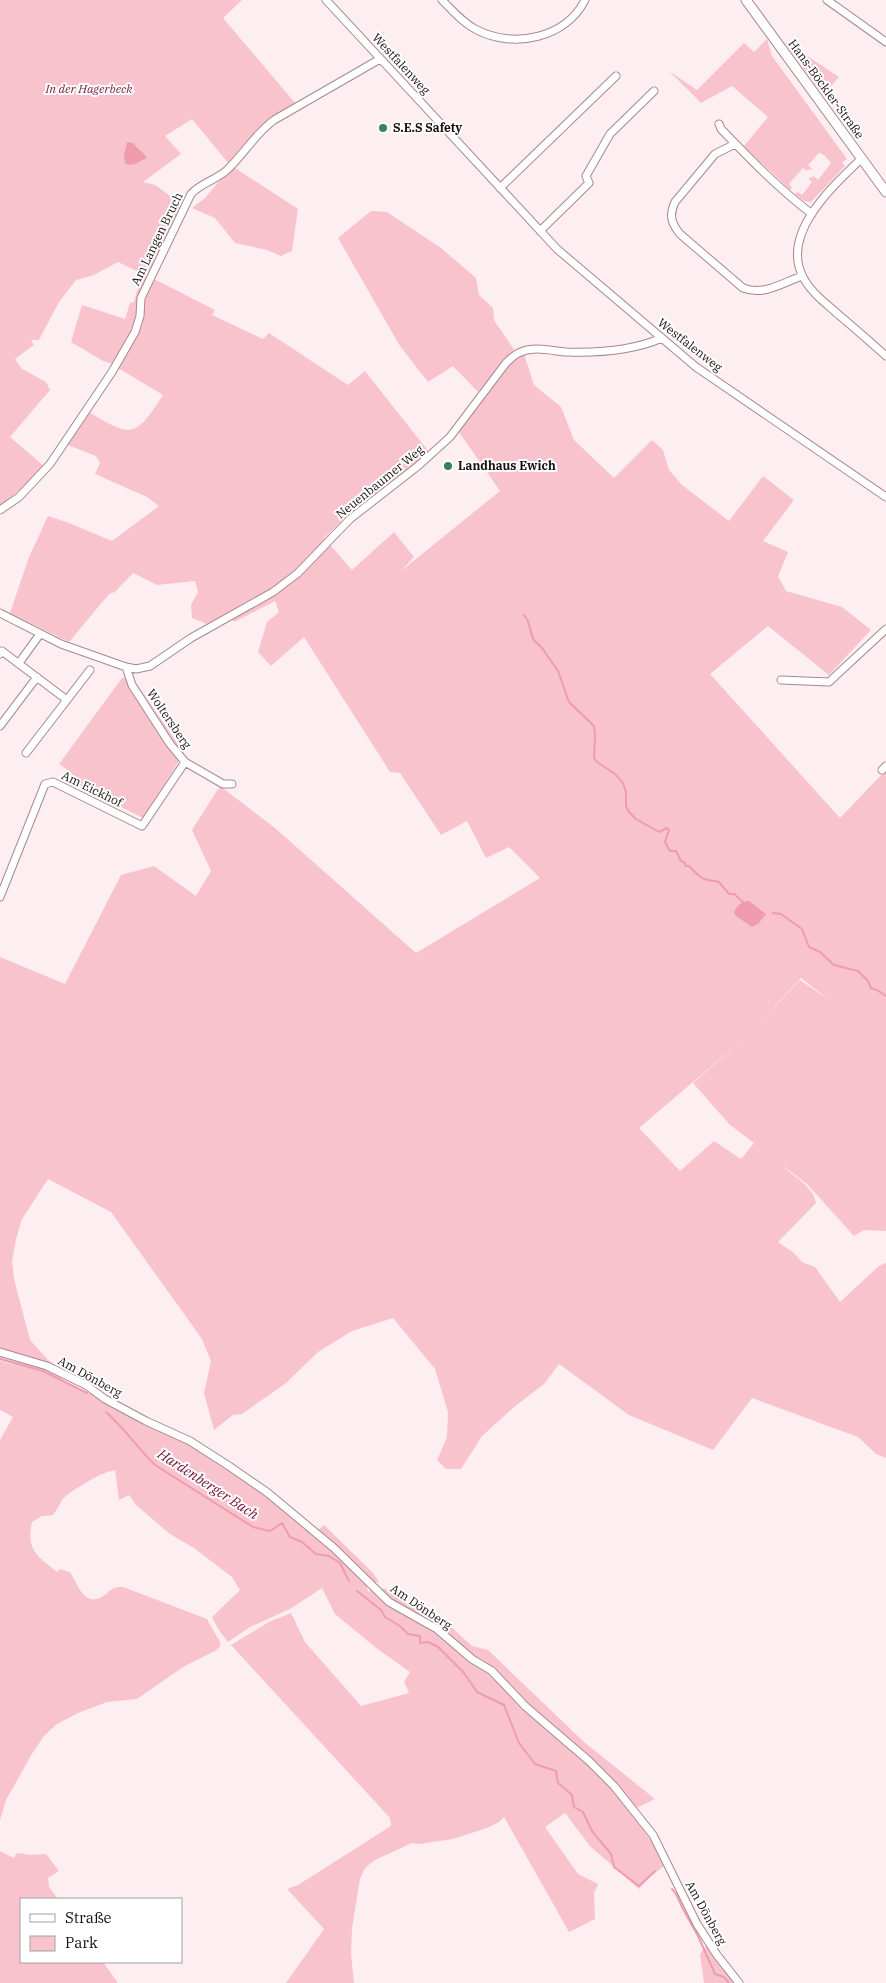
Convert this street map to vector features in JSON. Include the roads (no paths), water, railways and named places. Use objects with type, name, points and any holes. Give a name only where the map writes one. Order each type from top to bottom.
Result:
[{"type":"street","name":"Westfalenweg","points":[[326,0],[557,249],[585,274],[696,367],[886,497]]},
{"type":"street","points":[[442,0],[467,24],[476,30],[500,39],[522,39],[546,34],[562,26],[574,16],[585,0]]},
{"type":"street","name":"Hans-Böckler-Straße","points":[[746,0],[886,192]]},
{"type":"street","points":[[827,0],[886,42]]},
{"type":"street","name":"Am Langen Bruch","points":[[0,510],[37,480],[50,464],[112,372],[135,332],[140,316],[141,298],[191,194],[198,186],[225,172],[263,128],[274,120],[380,59]]},
{"type":"street","points":[[500,188],[616,76]]},
{"type":"street","points":[[540,231],[589,183],[586,176],[610,134],[654,91]]},
{"type":"street","points":[[719,124],[721,129],[789,197],[812,214]]},
{"type":"street","points":[[736,144],[715,154],[676,202],[672,209],[671,218],[673,226],[743,288],[752,291],[766,290],[802,276]]},
{"type":"street","points":[[862,158],[832,186],[812,214],[800,240],[799,258],[802,276],[812,290],[886,356]]},
{"type":"street","name":"Neuenbaumer Weg","points":[[0,613],[61,644],[126,667],[136,669],[150,666],[191,638],[273,592],[298,573],[350,519],[418,466],[450,437],[513,356],[522,351],[535,349],[568,352],[617,349],[644,344],[662,338]]},
{"type":"street","points":[[781,680],[828,682],[886,630]]},
{"type":"street","points":[[19,663],[40,634]]},
{"type":"street","points":[[1,652],[19,663],[67,700]]},
{"type":"street","name":"Woltersberg","points":[[126,667],[132,685],[170,744],[184,762],[223,784],[232,784]]},
{"type":"street","points":[[26,753],[90,670]]},
{"type":"street","points":[[0,726],[37,677]]},
{"type":"street","name":"Am Eickhof","points":[[0,897],[45,784],[53,782],[142,826],[184,762]]},
{"type":"street","name":"Am Dönberg","points":[[0,1352],[47,1366],[146,1422],[190,1441],[229,1466],[268,1493],[334,1548],[389,1602],[437,1629],[472,1659],[492,1672],[525,1706],[589,1761],[614,1786],[653,1835],[697,1924],[738,1983]]},
{"type":"waterway","points":[[524,615],[528,621],[533,639],[542,648],[558,671],[569,702],[594,726],[594,758],[615,774],[623,783],[626,792],[626,806],[629,812],[636,819],[659,832],[667,828],[669,830],[665,842],[670,851],[676,851],[686,866],[689,866],[705,879],[719,882],[729,894],[734,894],[743,902]]},
{"type":"waterway","points":[[773,913],[781,914],[802,929],[809,947],[820,952],[834,965],[858,971],[868,981],[871,988],[886,996]]},
{"type":"waterway","name":"Hardenberger Bach","points":[[0,1359],[43,1371],[87,1393]]},
{"type":"waterway","name":"Hardenberger Bach","points":[[106,1412],[155,1465],[253,1527],[270,1531],[282,1523],[290,1537],[302,1542],[316,1554],[329,1556],[340,1563],[349,1581]]},
{"type":"waterway","name":"Hardenberger Bach","points":[[357,1591],[381,1610],[385,1617],[400,1626],[408,1634],[420,1636],[420,1643],[428,1642],[438,1647],[464,1673],[477,1692],[504,1705],[519,1743],[535,1764],[556,1771],[558,1783],[572,1795],[574,1807],[583,1812],[592,1831],[611,1854],[614,1867],[639,1886],[655,1871]]},
{"type":"waterway","name":"Hardenberger Bach","points":[[672,1889],[698,1936],[715,1974],[724,1977],[729,1983]]},
{"type":"place","name":"S.E.S Safety","points":[[383,128]]},
{"type":"place","name":"Landhaus Ewich","points":[[448,466]]},
{"type":"park label","name":"In der Hagerbeck","points":[[89,89]]}]
